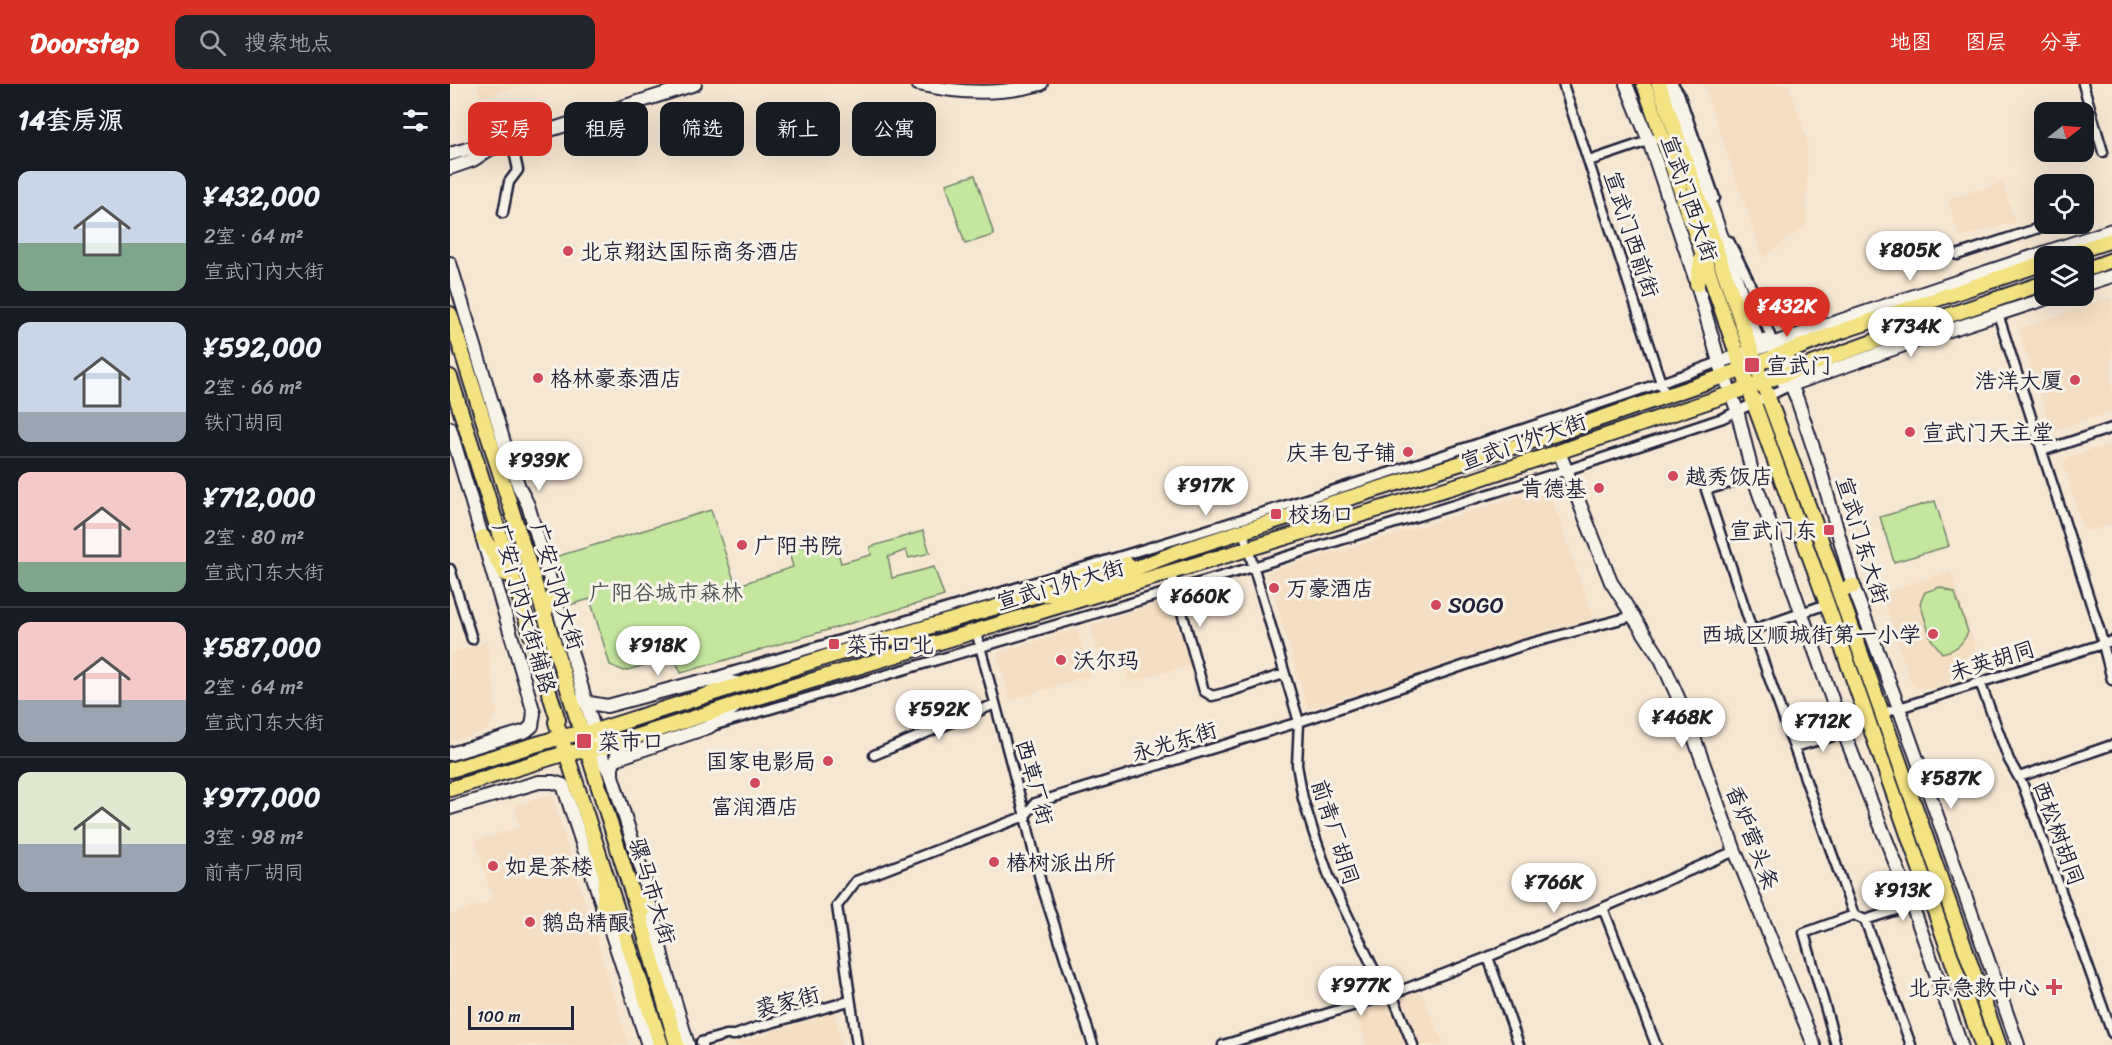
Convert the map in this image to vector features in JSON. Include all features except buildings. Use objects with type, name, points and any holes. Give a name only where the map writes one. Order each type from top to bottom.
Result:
[{"type":"main road","name":"宣武门西大街","points":[[1644,84],[1755,406],[1827,604]]},
{"type":"main road","name":"宣武门西大街","points":[[1659,84],[1755,351]]},
{"type":"main road","points":[[2093,246],[2112,240]]},
{"type":"main road","points":[[1696,284],[1702,254]]},
{"type":"main road","points":[[2094,266],[2112,260]]},
{"type":"main road","name":"宣武门外大街","points":[[450,770],[561,737],[588,733],[847,650],[1037,595],[1052,594],[1105,580],[1178,552],[1558,433],[1663,390],[1724,376],[1755,351],[1775,349],[2034,265]]},
{"type":"main road","name":"宣武门外大街","points":[[450,789],[566,753],[594,749],[623,741],[740,703],[1472,481],[1730,394],[1765,380],[1788,379],[1937,319],[2034,286]]},
{"type":"main road","name":"广安门内大街","points":[[450,314],[570,699],[588,733]]},
{"type":"main road","name":"宣武门东大街","points":[[1755,351],[1769,399],[1883,713],[1999,1045]]},
{"type":"main road","name":"广安门内大街","points":[[450,377],[556,714],[566,753]]},
{"type":"main road","points":[[483,537],[517,593]]},
{"type":"main road","points":[[1839,591],[1853,586]]},
{"type":"main road","points":[[544,614],[554,593]]},
{"type":"main road","points":[[1827,604],[1982,1045]]},
{"type":"main road","name":"骡马市大街","points":[[588,733],[677,1045]]},
{"type":"main road","name":"骡马市大街","points":[[566,753],[661,1045]]},
{"type":"main road","points":[[562,785],[571,788],[581,798]]},
{"type":"main road","points":[[603,913],[605,871]]},
{"type":"main road","points":[[640,918],[649,895]]},
{"type":"street","points":[[552,128],[672,87],[695,84]]},
{"type":"street","points":[[918,84],[942,90],[980,93],[1014,90],[1041,84]]},
{"type":"street","name":"宣武门西前街","points":[[1563,84],[1663,390]]},
{"type":"street","name":"宣武门西大街","points":[[1626,84],[1649,141],[1719,362],[1737,410]]},
{"type":"street","name":"宣武门西大街","points":[[1671,84],[1755,351]]},
{"type":"street","name":"宣武门西大街","points":[[1671,84],[1680,96],[1732,249],[1748,279],[1775,349]]},
{"type":"street","points":[[2082,84],[2103,152]]},
{"type":"street","points":[[1589,161],[1663,137]]},
{"type":"street","points":[[450,154],[468,149]]},
{"type":"street","points":[[450,168],[479,156]]},
{"type":"street","points":[[503,213],[508,182],[518,170],[515,156]]},
{"type":"street","points":[[1957,255],[2034,230]]},
{"type":"street","points":[[1755,351],[1775,349],[2112,230]]},
{"type":"street","name":"广安门内大街辅路","points":[[450,264],[484,382],[516,477],[528,505],[582,689],[591,703],[588,733]]},
{"type":"street","points":[[2094,282],[2112,276]]},
{"type":"street","points":[[615,760],[709,727],[981,649],[1567,470],[1724,418],[1788,379],[2034,302]]},
{"type":"street","points":[[1998,314],[2042,451],[2108,642],[2112,680]]},
{"type":"street","points":[[1937,319],[1957,328]]},
{"type":"street","name":"宣武门东大街","points":[[1775,349],[1819,465],[1853,586],[1899,708],[2018,1045]]},
{"type":"street","points":[[570,699],[607,706],[697,682],[1124,556],[1663,390],[1719,362],[1740,362]]},
{"type":"street","points":[[1737,410],[1753,476],[1844,733],[1912,905],[1961,1045]]},
{"type":"street","name":"广安门内大街辅路","points":[[450,428],[534,713],[534,720],[528,729],[450,754]]},
{"type":"street","points":[[2042,451],[2112,428]]},
{"type":"street","name":"香炉营头条","points":[[1559,452],[1611,582],[1662,661],[1735,851],[1814,1045]]},
{"type":"street","points":[[1753,476],[1706,490],[1752,630],[1854,915]]},
{"type":"street","name":"前青厂胡同","points":[[1243,531],[1299,722],[1297,765],[1303,799],[1330,879],[1383,987],[1392,994],[1413,1045]]},
{"type":"street","points":[[450,569],[472,639]]},
{"type":"street","points":[[1171,573],[1204,691],[1212,696],[1284,674]]},
{"type":"street","points":[[1752,630],[1827,604]]},
{"type":"street","name":"永光东街","points":[[857,1045],[837,906],[856,881],[1026,816],[1035,803],[1299,722],[1524,645],[1634,616]]},
{"type":"street","name":"西草厂街","points":[[976,631],[1026,816],[1041,883],[1093,1045]]},
{"type":"street","name":"未英胡同","points":[[1883,713],[2108,642]]},
{"type":"street","points":[[697,682],[719,680],[741,684]]},
{"type":"street","name":"西松树胡同","points":[[1980,682],[2008,760],[2019,777],[2112,1033]]},
{"type":"street","points":[[709,727],[740,703]]},
{"type":"street","points":[[874,755],[995,704]]},
{"type":"street","points":[[1795,747],[1844,733]]},
{"type":"street","points":[[612,776],[612,767],[623,741]]},
{"type":"street","points":[[2019,777],[2112,745]]},
{"type":"street","points":[[594,749],[612,776]]},
{"type":"street","name":"骡马市大街","points":[[612,776],[649,895],[665,968],[688,1045]]},
{"type":"street","points":[[450,808],[539,782],[562,785],[648,1045]]},
{"type":"street","points":[[1223,1045],[1392,994],[1488,957],[1735,851]]},
{"type":"street","points":[[1836,1045],[1804,933],[1854,915],[1865,920],[1930,897]]},
{"type":"street","points":[[1603,908],[1656,1045]]},
{"type":"street","points":[[1865,920],[1911,1045]]},
{"type":"street","points":[[1488,957],[1519,1045]]},
{"type":"street","name":"裘家街","points":[[702,1045],[701,1042],[726,1035],[735,1035],[849,1001]]},
{"type":"shaded area","points":[[477,84],[529,84],[480,98]]},
{"type":"shaded area","points":[[1703,84],[1789,84],[1807,140],[1807,224],[1763,258]]},
{"type":"shaded area","points":[[2003,182],[2015,222],[1959,238],[1948,199]]},
{"type":"shaded area","name":"浩洋大厦","points":[[2112,297],[2112,412],[2052,431],[2018,329],[2086,306],[2094,306],[2094,303]]},
{"type":"shaded area","points":[[2112,443],[2112,525],[2084,532],[2064,466],[2071,456]]},
{"type":"shaded area","points":[[1548,488],[1595,621],[1308,709],[1267,572]]},
{"type":"shaded area","name":"西城区顺城街第一小学","points":[[1951,571],[1984,675],[1940,688],[1921,689],[1913,685],[1909,677],[1881,593]]},
{"type":"shaded area","points":[[1172,598],[1192,665],[1129,682],[1124,667],[1104,673],[1090,625]]},
{"type":"shaded area","name":"沃尔玛","points":[[1077,629],[1091,675],[1010,701],[997,653]]},
{"type":"shaded area","points":[[487,641],[497,713],[486,731],[450,742],[450,653]]},
{"type":"shaded area","points":[[552,795],[629,1045],[450,1045],[450,915],[493,900],[475,841],[520,827],[514,805]]},
{"type":"shaded area","points":[[1419,989],[1444,1045],[1366,1045],[1357,1015],[1402,994]]},
{"type":"shaded area","points":[[835,1011],[841,1045],[733,1045],[733,1044]]},
{"type":"green space","points":[[975,175],[994,235],[965,244],[946,184]]},
{"type":"green space","points":[[1935,501],[1949,546],[1894,562],[1880,517]]},
{"type":"green space","name":"广阳谷城市森林","points":[[711,510],[736,586],[793,567],[786,541],[809,549],[836,546],[841,563],[871,555],[870,547],[923,531],[930,553],[909,558],[906,550],[888,557],[892,578],[934,567],[944,596],[681,673],[676,661],[670,658],[624,671],[610,665],[590,599],[569,605],[555,557]]},
{"type":"green space","points":[[1940,587],[1955,593],[1968,632],[1958,646],[1942,653],[1931,639],[1920,603],[1925,592]]},
{"type":"place","name":"北京翔达国际商务酒店","points":[[568,251]]},
{"type":"place","name":"宣武门","points":[[1752,365]]},
{"type":"place","name":"格林豪泰酒店","points":[[538,378]]},
{"type":"place","name":"浩洋大厦","points":[[2075,380]]},
{"type":"place","name":"宣武门天主堂","points":[[1910,432]]},
{"type":"place","name":"庆丰包子铺","points":[[1408,452]]},
{"type":"place","name":"越秀饭店","points":[[1673,476]]},
{"type":"place","name":"肯德基","points":[[1599,488]]},
{"type":"place","name":"校场口","points":[[1276,514]]},
{"type":"place","name":"宣武门东","points":[[1829,530]]},
{"type":"place","name":"广阳书院","points":[[742,545]]},
{"type":"place","name":"万豪酒店","points":[[1274,588]]},
{"type":"place","name":"SOGO","points":[[1436,605]]},
{"type":"place","name":"西城区顺城街第一小学","points":[[1933,634]]},
{"type":"place","name":"菜市口北","points":[[834,644]]},
{"type":"place","name":"沃尔玛","points":[[1061,660]]},
{"type":"place","name":"菜市口","points":[[584,741]]},
{"type":"place","name":"国家电影局","points":[[828,761]]},
{"type":"place","name":"富润酒店","points":[[755,783]]},
{"type":"place","name":"椿树派出所","points":[[994,862]]},
{"type":"place","name":"如是茶楼","points":[[493,866]]},
{"type":"place","name":"鹅岛精酿","points":[[530,922]]},
{"type":"place","name":"北京急救中心","points":[[2054,987]]}]
